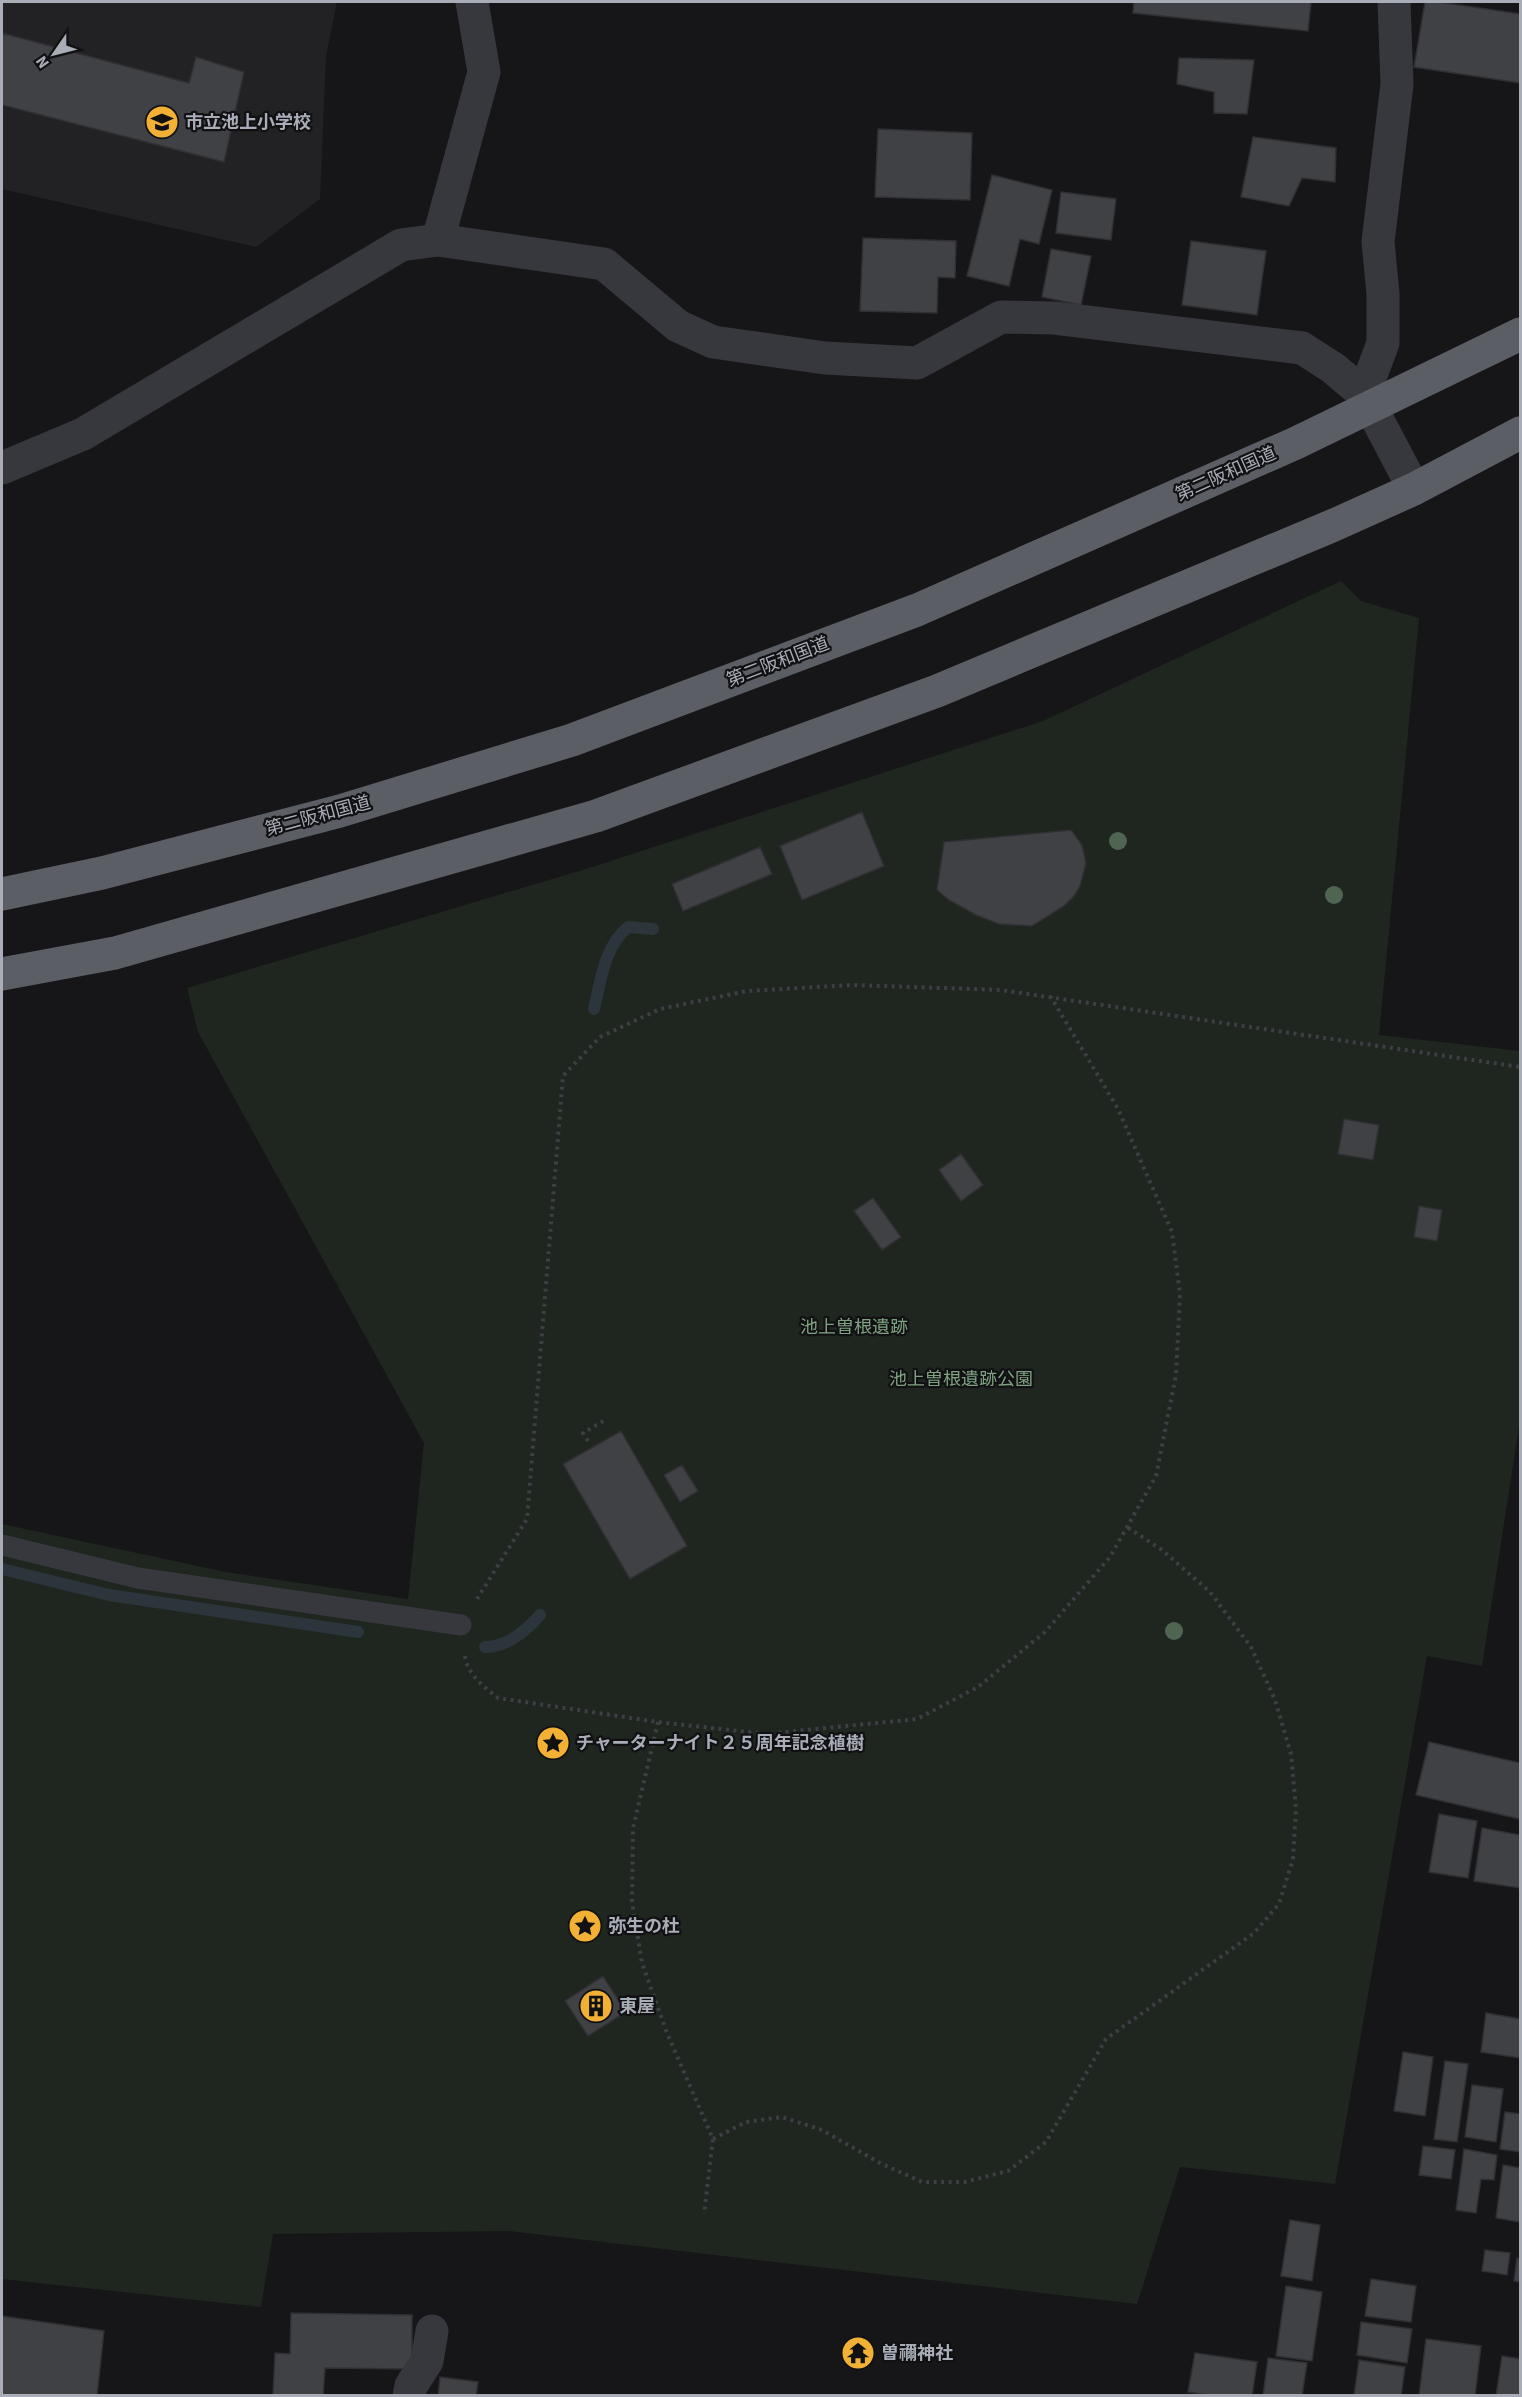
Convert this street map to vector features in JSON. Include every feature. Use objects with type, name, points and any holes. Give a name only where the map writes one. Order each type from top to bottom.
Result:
[{"type":"highway","name":"第二阪和国道","points":[[2,894],[102,873],[340,811],[572,740],[917,610],[1368,401],[1521,334]]},
{"type":"highway","points":[[2,974],[115,953],[596,816],[937,691],[1323,530],[1414,489],[1521,433]]},
{"type":"street","points":[[438,240],[484,72],[472,2]]},
{"type":"street","points":[[1368,401],[1383,343],[1383,294],[1378,242],[1397,84],[1395,2]]},
{"type":"street","points":[[2,468],[83,434],[401,245],[438,240],[604,264],[678,326],[713,342],[825,358],[917,363],[1001,317],[1054,318],[1302,348],[1333,368],[1368,401],[1414,489]]},
{"type":"street","points":[[409,2396],[411,2386],[427,2361],[432,2331]]},
{"type":"lane","points":[[2,1545],[138,1578],[461,1625]]},
{"type":"path","points":[[1051,997],[1118,1109],[1172,1232],[1180,1294],[1176,1375],[1156,1476],[1110,1557],[1045,1632],[978,1687],[917,1719],[766,1734],[658,1722],[498,1698],[480,1684],[465,1662],[461,1625],[527,1519],[563,1076],[600,1037],[660,1009],[747,991],[852,985],[1001,990],[1051,997],[1521,1067]]},
{"type":"path","points":[[588,1442],[583,1433],[605,1420]]},
{"type":"path","points":[[713,2139],[746,2122],[782,2117],[822,2130],[878,2162],[922,2182],[965,2182],[1008,2171],[1046,2142],[1106,2039],[1254,1933],[1279,1904],[1293,1859],[1296,1808],[1292,1754],[1275,1700],[1251,1647],[1210,1592],[1162,1550],[1127,1527]]},
{"type":"path","points":[[658,1722],[633,1828],[632,1902],[642,1963],[667,2033],[713,2139],[704,2214]]},
{"type":"shaded area","name":"市立池上小学校","points":[[2,2],[337,2],[326,56],[320,199],[256,247],[2,189]]},
{"type":"green space","name":"池上曽根遺跡公園","points":[[1341,581],[1361,601],[1419,618],[1379,1035],[1520,1051],[1520,1420],[1482,1666],[1427,1656],[1335,2184],[1180,2167],[1137,2304],[509,2231],[273,2234],[261,2307],[2,2279],[2,1524],[226,1572],[408,1599],[424,1443],[198,1032],[187,988],[589,868],[1043,721]]},
{"type":"building","points":[[1134,2],[1311,2],[1308,31],[1133,13]]},
{"type":"building","points":[[1425,2],[1520,14],[1520,83],[1414,67]]},
{"type":"building","points":[[2,33],[189,83],[196,57],[244,72],[224,162],[2,105]]},
{"type":"building","points":[[1179,58],[1254,60],[1247,114],[1214,113],[1214,92],[1177,84]]},
{"type":"building","points":[[878,129],[972,133],[970,200],[875,197]]},
{"type":"building","points":[[1253,137],[1336,148],[1335,182],[1302,178],[1289,206],[1241,197]]},
{"type":"building","points":[[992,175],[1052,190],[1039,244],[1020,239],[1009,286],[967,276]]},
{"type":"building","points":[[1061,192],[1116,199],[1111,240],[1056,233]]},
{"type":"building","points":[[863,238],[956,241],[955,278],[938,277],[937,313],[860,311]]},
{"type":"building","points":[[1191,241],[1266,251],[1257,315],[1182,305]]},
{"type":"building","points":[[1051,249],[1091,256],[1081,305],[1042,297]]},
{"type":"building","points":[[862,812],[884,866],[802,900],[780,846]]},
{"type":"building","points":[[1071,830],[1082,845],[1086,863],[1080,886],[1064,906],[1032,926],[999,924],[976,915],[949,900],[937,890],[944,842]]},
{"type":"building","points":[[760,847],[772,874],[683,911],[672,884]]},
{"type":"building","points":[[1344,1119],[1379,1125],[1373,1160],[1338,1154]]},
{"type":"building","points":[[961,1154],[983,1185],[961,1201],[939,1170]]},
{"type":"building","points":[[873,1198],[901,1237],[882,1250],[854,1211]]},
{"type":"building","points":[[1419,1206],[1442,1210],[1437,1241],[1414,1237]]},
{"type":"building","points":[[621,1431],[687,1546],[630,1579],[563,1464]]},
{"type":"building","points":[[682,1465],[698,1491],[680,1502],[664,1475]]},
{"type":"building","points":[[1429,1742],[1520,1763],[1520,1819],[1416,1795]]},
{"type":"building","points":[[1439,1814],[1477,1821],[1468,1878],[1429,1872]]},
{"type":"building","points":[[1482,1828],[1520,1835],[1520,1888],[1474,1881]]},
{"type":"building","name":"東屋","points":[[603,1976],[626,2012],[588,2036],[565,2001]]},
{"type":"building","points":[[1486,2013],[1520,2019],[1520,2058],[1481,2052]]},
{"type":"building","points":[[1403,2052],[1433,2057],[1425,2116],[1394,2111]]},
{"type":"building","points":[[1445,2061],[1468,2064],[1457,2142],[1434,2139]]},
{"type":"building","points":[[1472,2085],[1503,2089],[1496,2142],[1465,2137]]},
{"type":"building","points":[[1505,2112],[1520,2114],[1520,2152],[1500,2149]]},
{"type":"building","points":[[1423,2146],[1455,2150],[1451,2179],[1419,2175]]},
{"type":"building","points":[[1464,2149],[1497,2155],[1494,2180],[1481,2179],[1476,2213],[1456,2210]]},
{"type":"building","points":[[1503,2165],[1520,2168],[1520,2222],[1496,2218]]},
{"type":"building","points":[[1290,2220],[1320,2225],[1312,2281],[1281,2276]]},
{"type":"building","points":[[1485,2250],[1510,2253],[1507,2275],[1482,2271]]},
{"type":"building","points":[[1517,2258],[1520,2259],[1520,2282],[1514,2281]]},
{"type":"building","points":[[1371,2279],[1416,2286],[1411,2322],[1365,2316]]},
{"type":"building","points":[[1286,2286],[1322,2292],[1312,2361],[1276,2356]]},
{"type":"building","points":[[291,2313],[412,2315],[412,2369],[325,2368],[323,2396],[273,2396],[275,2353],[290,2354]]},
{"type":"building","points":[[2,2316],[104,2331],[97,2396],[2,2396]]},
{"type":"building","points":[[1361,2322],[1412,2329],[1407,2363],[1357,2355]]},
{"type":"building","points":[[1426,2339],[1481,2346],[1475,2396],[1419,2396]]},
{"type":"building","points":[[1195,2353],[1257,2362],[1252,2396],[1214,2396],[1188,2392]]},
{"type":"building","points":[[1502,2356],[1520,2359],[1520,2396],[1496,2396]]},
{"type":"building","points":[[1268,2358],[1307,2363],[1302,2396],[1263,2396]]},
{"type":"building","points":[[1359,2360],[1405,2367],[1401,2396],[1354,2396]]},
{"type":"building","points":[[440,2377],[478,2382],[476,2396],[438,2396]]},
{"type":"waterway","points":[[594,1009],[605,965],[620,935],[628,927],[653,929]]},
{"type":"waterway","points":[[2,1569],[109,1595],[358,1632]]},
{"type":"waterway","points":[[485,1647],[501,1644],[516,1637],[540,1615]]},
{"type":"place","name":"市立池上小学校","points":[[162,122]]},
{"type":"place","name":"チャーターナイト２５周年記念植樹","points":[[553,1743]]},
{"type":"place","name":"弥生の杜","points":[[585,1926]]},
{"type":"place","name":"東屋","points":[[596,2006]]},
{"type":"place","name":"曽禰神社","points":[[858,2353]]},
{"type":"park label","name":"池上曽根遺跡","points":[[854,1327]]}]
